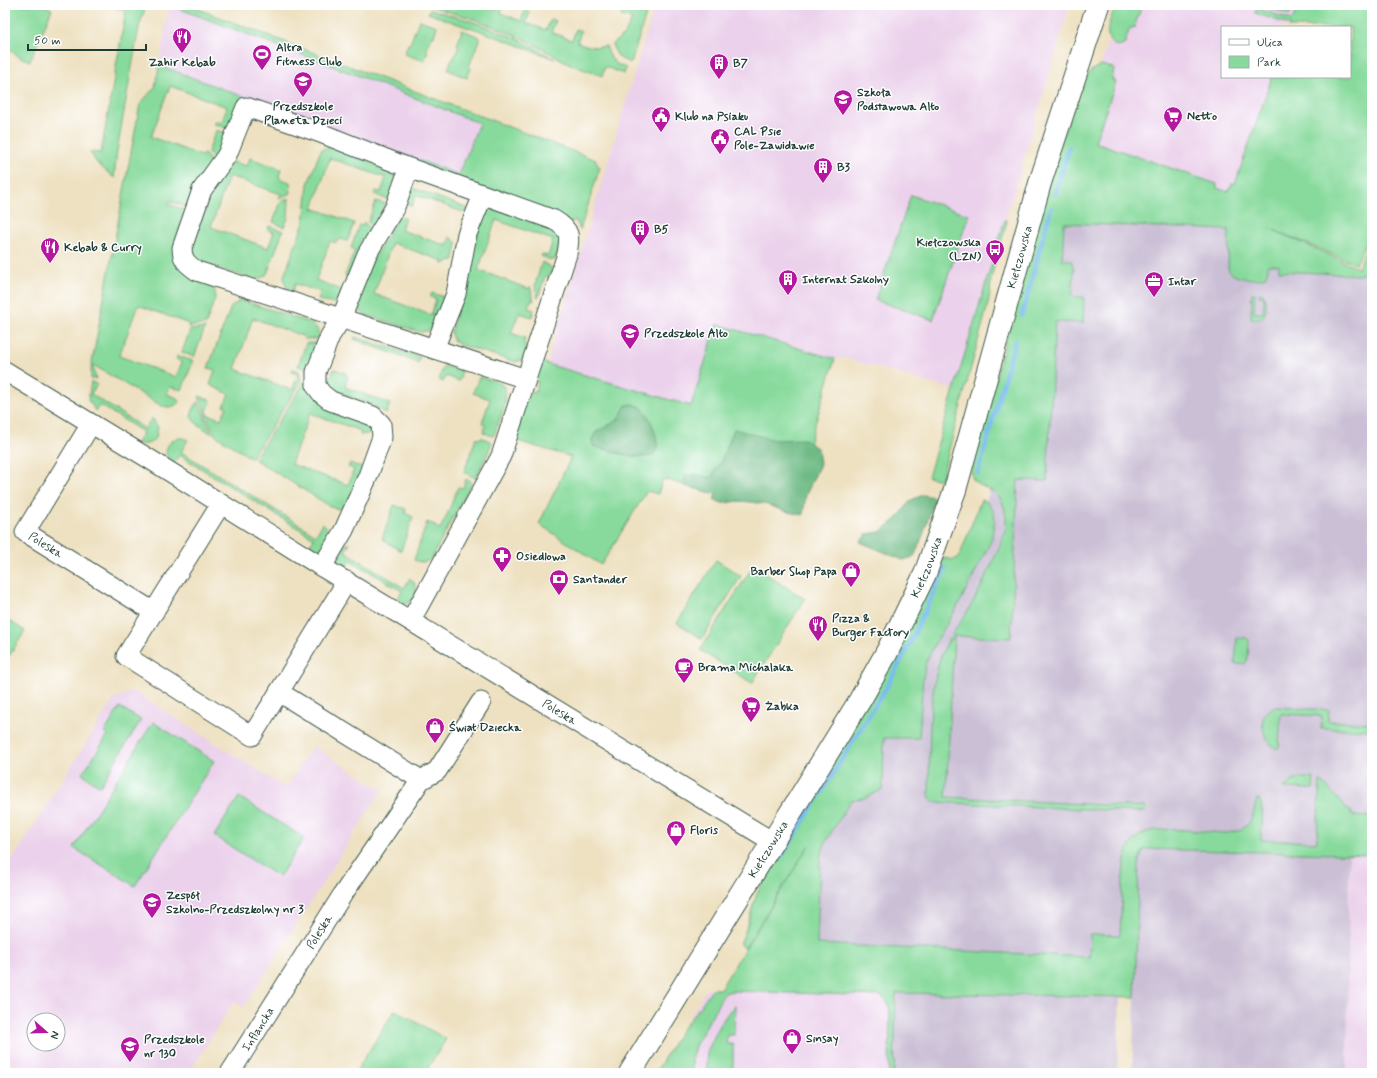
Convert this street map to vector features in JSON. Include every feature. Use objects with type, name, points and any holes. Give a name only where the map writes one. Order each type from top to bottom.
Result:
[{"type":"street","name":"Kiełczowska","points":[[630,1073],[852,713],[883,659],[925,574],[957,484],[1040,183],[1098,5]]},
{"type":"street","points":[[411,620],[501,456],[567,254],[569,240],[568,232],[563,225],[554,220],[409,168],[318,132],[246,107],[227,155],[202,190],[182,248],[182,256],[188,265],[197,271],[526,379]]},
{"type":"street","points":[[322,566],[344,530],[368,476],[382,437],[380,424],[373,416],[331,401],[322,394],[316,386],[316,372],[326,344],[342,319],[367,254],[395,208],[409,168]]},
{"type":"street","points":[[434,349],[456,294],[467,234],[484,195]]},
{"type":"street","name":"Poleska","points":[[5,371],[773,842]]},
{"type":"street","name":"Poleska","points":[[90,424],[25,532],[154,612]]},
{"type":"street","points":[[221,504],[126,656],[252,736],[347,581]]},
{"type":"street","points":[[279,692],[421,780]]},
{"type":"street","name":"Poleska","points":[[285,984],[343,894],[421,780],[437,771],[481,702]]},
{"type":"street","name":"Inflancka","points":[[230,1073],[285,984]]},
{"type":"shaded area","points":[[169,5],[480,121],[459,176],[159,67]]},
{"type":"shaded area","points":[[655,5],[1070,5],[954,390],[845,358],[835,359],[717,324],[691,406],[547,364]]},
{"type":"shaded area","points":[[1119,5],[1285,5],[1298,13],[1294,26],[1221,26],[1221,78],[1276,78],[1230,210],[1086,144],[1101,65]]},
{"type":"shaded area","points":[[1086,144],[1358,268],[1372,236],[1372,855],[1349,855],[1347,1073],[1132,1073],[1135,997],[1120,997],[1117,1073],[894,1073],[895,993],[720,990],[906,687],[961,570],[988,496]]},
{"type":"shaded area","name":"Zespół Szkolno-Przedszkolny nr 3","points":[[133,691],[286,788],[313,746],[382,790],[244,1007],[234,1001],[189,1073],[30,1073],[5,1059],[5,871],[114,699]]},
{"type":"shaded area","points":[[1349,855],[1372,855],[1372,1073],[1347,1073]]},
{"type":"shaded area","points":[[707,989],[896,993],[894,1073],[655,1073]]},
{"type":"green space","points":[[5,5],[43,5],[52,9],[30,61],[19,57],[5,44]]},
{"type":"green space","points":[[119,5],[132,10],[134,5],[146,5],[139,27],[117,151],[114,178],[97,163],[90,152],[101,153],[126,10],[113,7]]},
{"type":"green space","points":[[169,5],[188,5],[596,160],[598,166],[600,167],[580,230],[576,220],[569,223],[242,100],[232,130],[214,124],[215,121],[221,123],[227,107],[170,86],[151,137],[202,156],[204,153],[211,162],[187,207],[170,201],[169,204],[186,211],[175,242],[215,289],[215,298],[206,324],[188,327],[189,324],[138,305],[119,356],[176,377],[182,362],[176,359],[177,356],[193,361],[182,390],[170,387],[167,394],[177,398],[179,402],[175,405],[165,407],[160,405],[93,365],[96,379],[91,379],[91,368],[140,104],[155,87],[159,67],[172,70],[346,135],[361,139],[459,175],[479,123],[359,76]]},
{"type":"green space","points":[[434,5],[478,5],[495,11],[498,5],[504,5],[501,13],[521,21],[525,10],[530,12],[526,23],[546,30],[551,19],[556,21],[551,32],[572,40],[576,29],[581,31],[577,42],[584,45],[599,47],[606,46],[613,60],[626,68],[624,74],[605,67],[602,76],[574,66],[518,36],[474,19],[433,7]]},
{"type":"green space","points":[[636,5],[649,5],[631,63],[618,56],[612,44],[625,34],[632,19],[621,16],[622,10],[633,14]]},
{"type":"green space","points":[[1116,5],[1142,5],[1134,28],[1130,28],[1124,45],[1118,47],[1109,39],[1108,33],[1109,22]]},
{"type":"green space","points":[[1261,5],[1372,5],[1372,229],[1356,264],[1269,228],[1358,268],[1372,236],[1373,253],[1369,269],[1365,273],[1359,275],[1279,271],[1279,265],[1268,265],[1268,270],[1265,277],[1258,279],[1244,278],[1233,275],[1228,268],[1229,230],[1064,223],[1062,260],[1071,260],[1074,269],[1072,297],[1084,297],[1083,323],[1055,322],[1047,481],[1018,480],[1011,638],[954,636],[946,797],[1145,807],[1145,812],[935,802],[931,800],[929,795],[930,727],[933,692],[940,659],[951,637],[979,592],[1000,546],[1006,526],[1005,512],[998,495],[981,486],[973,479],[971,471],[972,464],[1057,150],[1084,79],[1092,70],[1101,65],[1113,68],[1114,70],[1112,80],[1116,82],[1095,142],[1217,184],[1217,188],[1228,192],[1232,183],[1235,184],[1272,78],[1351,78],[1351,26],[1290,26],[1255,13],[1257,8],[1292,20],[1296,11],[1292,9],[1289,15]]},
{"type":"green space","points":[[430,9],[471,21],[516,38],[555,59],[428,13]]},
{"type":"green space","points":[[419,20],[437,26],[434,36],[432,36],[426,50],[428,51],[424,61],[404,54],[408,44],[410,44]]},
{"type":"green space","points":[[462,30],[480,37],[469,67],[471,68],[467,78],[448,70],[451,60],[453,60],[459,46],[457,45]]},
{"type":"green space","points":[[216,130],[226,133],[221,148],[213,159],[208,152]]},
{"type":"green space","points":[[329,147],[398,171],[388,200],[374,194],[375,191],[381,192],[386,178],[330,158],[313,208],[354,223],[348,240],[346,241],[341,239],[336,243],[330,241],[316,280],[344,291],[339,299],[334,303],[327,303],[318,300],[321,292],[295,284],[293,291],[289,289],[284,281],[284,276],[304,222],[308,184],[320,152],[322,149]]},
{"type":"green space","points":[[250,158],[281,169],[279,176],[281,179],[290,182],[291,193],[279,198],[281,194],[229,176],[211,227],[268,248],[274,232],[268,230],[269,226],[283,231],[267,274],[255,279],[198,262],[192,251],[210,193],[232,162],[247,166]]},
{"type":"green space","points":[[407,186],[469,209],[471,215],[416,195],[412,206],[405,203]]},
{"type":"green space","points":[[911,195],[969,215],[933,320],[875,300]]},
{"type":"green space","points":[[289,198],[288,218],[284,227],[273,222],[281,202]]},
{"type":"green space","points":[[376,201],[386,204],[374,227],[368,222]]},
{"type":"green space","points":[[495,207],[557,231],[561,240],[555,260],[548,259],[541,256],[542,254],[548,256],[553,240],[496,220],[478,270],[529,289],[530,286],[534,301],[531,300],[528,308],[534,310],[532,317],[519,313],[511,333],[525,338],[526,355],[521,360],[516,362],[458,344],[453,340],[451,333],[474,241],[487,210]]},
{"type":"green space","points":[[398,217],[405,218],[401,230],[447,246],[450,237],[457,243],[454,260],[442,264],[443,261],[392,243],[374,294],[431,315],[436,299],[430,297],[432,293],[444,297],[437,320],[431,329],[426,331],[420,332],[366,315],[360,311],[358,303],[364,275]]},
{"type":"green space","points":[[1005,219],[1007,222],[991,278],[988,304],[941,480],[928,477]]},
{"type":"green space","points":[[364,222],[372,231],[349,278],[345,276],[355,250],[351,248],[359,225],[363,226]]},
{"type":"green space","points":[[542,262],[552,268],[549,277],[545,276],[538,298],[535,285]]},
{"type":"green space","points":[[1252,293],[1255,293],[1254,313],[1263,313],[1264,297],[1266,310],[1261,319],[1251,319]]},
{"type":"green space","points":[[1259,293],[1263,294],[1264,297],[1259,296]]},
{"type":"green space","points":[[239,301],[247,302],[311,323],[315,326],[319,334],[318,339],[304,339],[305,337],[253,318],[235,369],[292,390],[298,375],[292,372],[293,369],[299,371],[301,382],[251,458],[215,435],[206,415],[199,396],[211,401],[206,414],[221,419],[227,407],[224,406],[229,394],[210,385],[215,370],[208,368],[231,307]]},
{"type":"green space","points":[[717,324],[835,359],[788,512],[765,504],[752,502],[739,501],[723,503],[714,500],[716,494],[663,479],[658,494],[647,491],[601,565],[539,524],[571,457],[514,440],[529,392],[535,393],[538,382],[532,381],[538,360],[547,364],[691,406]]},
{"type":"green space","points":[[205,328],[194,357],[182,352],[190,330]]},
{"type":"green space","points":[[355,337],[420,357],[418,363],[354,339]]},
{"type":"green space","points":[[306,343],[317,343],[307,369],[298,366]]},
{"type":"green space","points":[[445,366],[462,371],[459,381],[446,376],[443,382],[439,380],[443,367]]},
{"type":"green space","points":[[334,369],[346,373],[345,375],[348,376],[345,387],[390,404],[386,414],[373,405],[331,390],[326,386],[324,374],[331,377]]},
{"type":"green space","points":[[479,377],[501,384],[506,394],[504,408],[494,435],[492,436],[483,432],[486,425],[482,423],[490,399],[473,393]]},
{"type":"green space","points":[[306,380],[307,387],[371,425],[374,433],[360,435],[361,431],[310,413],[291,464],[348,485],[354,469],[348,467],[350,463],[362,468],[346,506],[339,509],[333,508],[254,459]]},
{"type":"green space","points":[[91,382],[97,384],[91,394],[145,429],[152,418],[158,427],[156,438],[147,444],[137,443],[143,432],[100,405],[95,411],[91,403],[88,401]]},
{"type":"green space","points":[[198,401],[212,434],[196,423],[191,417],[194,406]]},
{"type":"green space","points":[[632,404],[641,407],[645,411],[652,424],[657,440],[655,453],[651,456],[638,457],[593,446],[592,439],[596,432],[618,420],[626,405]]},
{"type":"green space","points":[[734,429],[775,440],[805,439],[818,449],[820,464],[806,495],[803,515],[788,512],[765,504],[752,502],[739,501],[723,503],[714,500],[716,494],[685,486],[685,475],[694,474],[711,478],[721,461]]},
{"type":"green space","points":[[481,437],[492,442],[475,478],[464,472],[476,438],[480,439]]},
{"type":"green space","points":[[177,438],[188,440],[181,452],[316,535],[323,523],[329,534],[327,544],[319,549],[307,549],[314,538],[179,455],[173,465],[167,457],[166,450],[170,443]]},
{"type":"green space","points":[[466,479],[472,482],[432,558],[423,562],[414,560],[427,522],[440,529],[458,487],[463,488]]},
{"type":"green space","points":[[923,495],[935,497],[923,535],[914,557],[903,560],[860,542],[867,534],[880,532],[897,519],[911,500]]},
{"type":"green space","points":[[981,500],[986,501],[994,512],[995,519],[991,541],[960,602],[934,645],[926,662],[923,677],[919,738],[884,738],[883,789],[865,798],[851,800],[826,841],[820,858],[817,944],[1089,957],[1090,934],[1120,935],[1123,872],[1127,853],[1136,838],[1144,833],[1155,830],[1226,833],[1234,832],[1245,827],[1249,823],[1257,799],[1259,799],[1262,808],[1261,840],[1317,842],[1320,780],[1354,816],[1372,817],[1372,855],[1144,850],[1139,860],[1135,997],[896,993],[894,1073],[889,1073],[890,1009],[888,1003],[881,996],[731,991],[725,993],[722,997],[695,1046],[692,1057],[692,1073],[655,1073],[682,1029],[712,989],[720,989],[809,845],[745,948],[740,944],[756,896],[769,867],[939,561],[944,558],[954,560],[959,557]]},
{"type":"green space","points":[[394,505],[406,509],[405,513],[413,517],[401,551],[382,539]]},
{"type":"green space","points":[[350,543],[345,551],[404,588],[410,578],[416,588],[414,598],[407,603],[395,603],[402,591],[350,560],[343,571],[336,561],[344,545]]},
{"type":"green space","points":[[716,560],[741,576],[702,639],[677,623]]},
{"type":"green space","points":[[753,566],[805,599],[752,683],[700,650]]},
{"type":"green space","points":[[10,621],[25,631],[8,658],[5,656],[5,629]]},
{"type":"green space","points":[[1237,638],[1247,638],[1249,640],[1248,658],[1245,664],[1235,664]]},
{"type":"green space","points":[[120,707],[141,720],[100,786],[82,774],[108,735],[104,733]]},
{"type":"green space","points":[[1277,707],[1329,710],[1328,721],[1372,723],[1372,730],[1321,728],[1322,716],[1281,714],[1279,747],[1277,749],[1267,739],[1264,733],[1263,719],[1265,714],[1270,709]]},
{"type":"green space","points":[[153,722],[214,761],[135,886],[74,848]]},
{"type":"green space","points":[[1298,778],[1314,778],[1313,789],[1283,788]]},
{"type":"green space","points":[[239,797],[304,838],[279,877],[214,836]]},
{"type":"green space","points":[[735,1006],[734,1035],[727,1035],[726,1044],[733,1044],[733,1073],[707,1073],[707,1054],[711,1043],[723,1020]]},
{"type":"green space","points":[[395,1010],[446,1039],[425,1073],[355,1073]]},
{"type":"waterway","points":[[1055,194],[1069,147]]},
{"type":"waterway","points":[[1022,315],[1051,208]]},
{"type":"waterway","points":[[978,473],[1015,341]]},
{"type":"waterway","points":[[781,857],[888,685],[909,645],[945,568]]},
{"type":"place","name":"Zahir Kebab","points":[[182,54]]},
{"type":"place","name":"Altra Fitness Club","points":[[262,71]]},
{"type":"place","name":"B7","points":[[719,80]]},
{"type":"place","name":"Przedszkole Planeta Dzieci","points":[[303,98]]},
{"type":"place","name":"Szkoła Podstawowa Alto","points":[[843,116]]},
{"type":"place","name":"Klub na Psiaku","points":[[661,133]]},
{"type":"place","name":"Netto","points":[[1173,133]]},
{"type":"place","name":"CAL Psie Pole-Zawidawie","points":[[720,155]]},
{"type":"place","name":"B3","points":[[823,184]]},
{"type":"place","name":"B5","points":[[640,246]]},
{"type":"place","name":"Kebab & Curry","points":[[50,264]]},
{"type":"place","name":"Kiełczowska (LZN)","points":[[995,266]]},
{"type":"place","name":"Internat Szkolny","points":[[788,296]]},
{"type":"place","name":"Intar","points":[[1154,298]]},
{"type":"place","name":"Przedszkole Alto","points":[[630,350]]},
{"type":"place","name":"Osiedlowa","points":[[502,573]]},
{"type":"place","name":"Barber Shop Papa","points":[[851,588]]},
{"type":"place","name":"Santander","points":[[559,596]]},
{"type":"place","name":"Pizza & Burger Factory","points":[[818,642]]},
{"type":"place","name":"Brama Michalaka","points":[[684,684]]},
{"type":"place","name":"Żabka","points":[[751,723]]},
{"type":"place","name":"Świat Dziecka","points":[[435,744]]},
{"type":"place","name":"Floris","points":[[676,847]]},
{"type":"place","name":"Zespół Szkolno-Przedszkolny nr 3","points":[[152,919]]},
{"type":"place","name":"Sinsay","points":[[792,1055]]},
{"type":"place","name":"Przedszkole nr 130","points":[[130,1063]]}]
